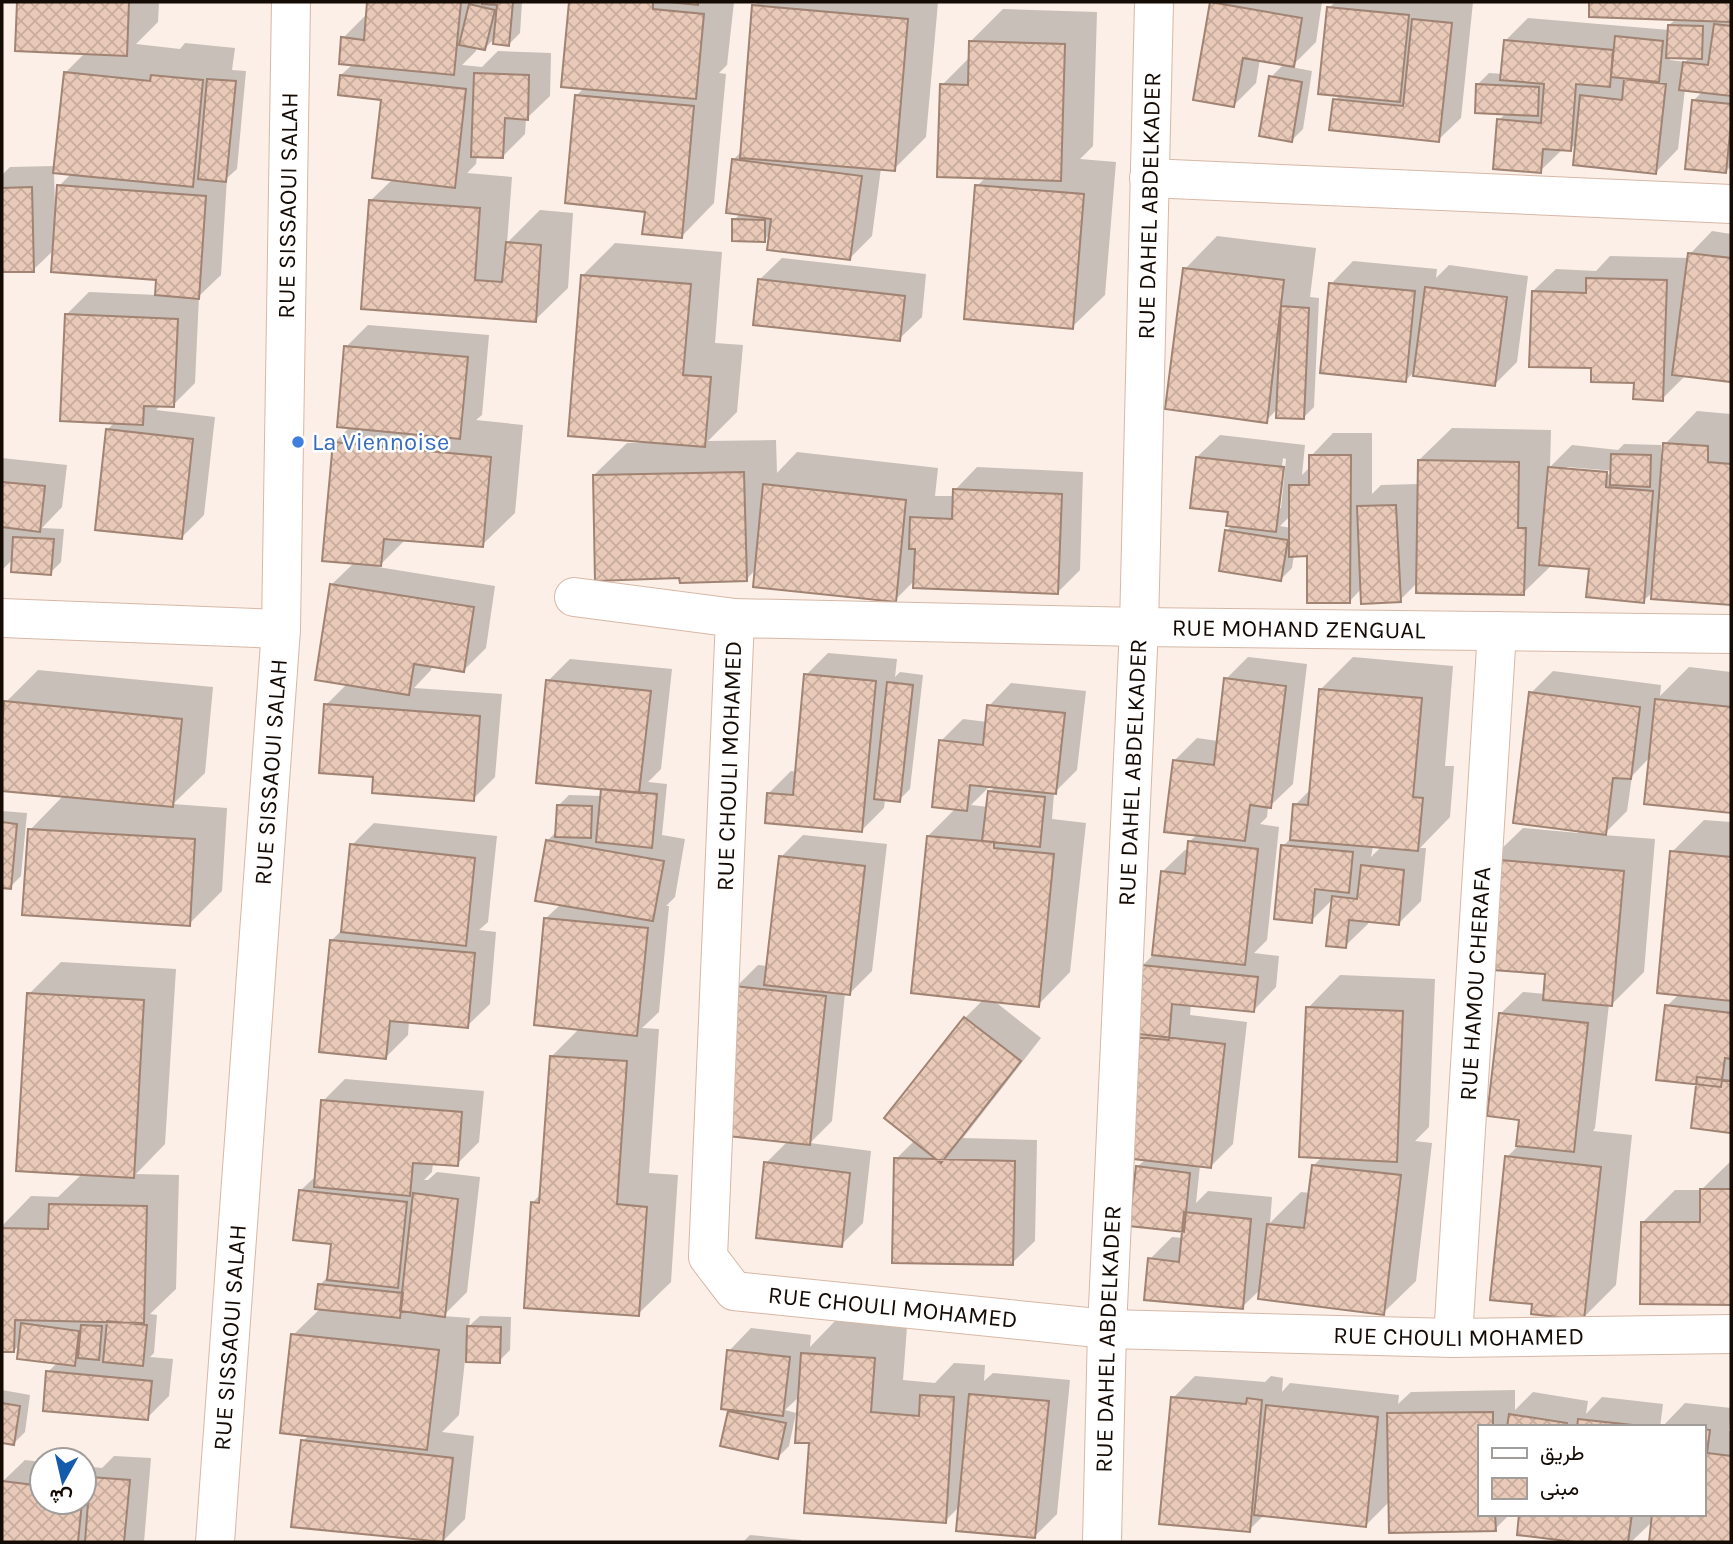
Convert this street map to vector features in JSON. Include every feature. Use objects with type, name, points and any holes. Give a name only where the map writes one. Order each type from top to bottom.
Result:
[{"type":"street","name":"RUE SISSAOUI SALAH","points":[[215,1542],[281,629],[291,2]]},
{"type":"street","name":"RUE DAHEL ABDELKADER","points":[[1102,1542],[1107,1329],[1139,627],[1154,2]]},
{"type":"street","points":[[1149,178],[1731,204]]},
{"type":"street","name":"RUE MOHAND ZENGUAL","points":[[574,597],[736,618],[1139,627],[1731,634]]},
{"type":"street","points":[[2,618],[281,629]]},
{"type":"street","name":"RUE CHOULI MOHAMED","points":[[736,618],[708,1257],[734,1291],[1107,1329],[1453,1338],[1731,1334]]},
{"type":"street","name":"RUE HAMOU CHERAFA","points":[[1453,1338],[1497,631]]},
{"type":"building","points":[[17,2],[129,2],[127,56],[15,51]]},
{"type":"building","points":[[367,2],[461,2],[454,75],[339,64],[341,37],[364,40]]},
{"type":"building","points":[[482,2],[513,2],[509,46],[493,44],[497,5]]},
{"type":"building","points":[[569,2],[653,2],[653,9],[704,14],[696,99],[561,87]]},
{"type":"building","points":[[668,2],[698,2],[698,5]]},
{"type":"building","points":[[1210,2],[1302,18],[1294,67],[1243,58],[1234,107],[1193,100]]},
{"type":"building","points":[[1589,2],[1731,2],[1731,22],[1589,17]]},
{"type":"building","points":[[469,4],[495,10],[485,50],[459,45]]},
{"type":"building","points":[[752,5],[908,19],[895,171],[740,158]]},
{"type":"building","points":[[1327,7],[1409,15],[1400,102],[1318,94]]},
{"type":"building","points":[[1412,19],[1452,23],[1439,142],[1329,130],[1333,99],[1403,106]]},
{"type":"building","points":[[1714,24],[1731,26],[1731,96],[1679,90],[1683,62],[1708,65]]},
{"type":"building","points":[[1668,25],[1703,26],[1702,59],[1666,58]]},
{"type":"building","points":[[1615,36],[1663,41],[1659,82],[1611,77]]},
{"type":"building","points":[[1504,40],[1613,50],[1610,87],[1576,84],[1571,151],[1543,149],[1541,173],[1493,169],[1497,119],[1541,123],[1544,84],[1500,80]]},
{"type":"building","points":[[969,41],[1065,44],[1061,181],[937,177],[940,84],[968,85]]},
{"type":"building","points":[[64,72],[150,81],[151,75],[203,80],[193,187],[53,173]]},
{"type":"building","points":[[474,73],[529,75],[528,120],[505,118],[503,158],[471,157]]},
{"type":"building","points":[[340,75],[466,89],[455,188],[372,178],[381,100],[338,95]]},
{"type":"building","points":[[1269,76],[1302,82],[1292,142],[1259,136]]},
{"type":"building","points":[[207,79],[236,81],[226,182],[198,179]]},
{"type":"building","points":[[1624,79],[1666,84],[1656,174],[1573,165],[1580,95],[1622,100]]},
{"type":"building","points":[[1476,84],[1539,87],[1538,116],[1475,113]]},
{"type":"building","points":[[575,95],[694,106],[682,238],[642,234],[645,212],[565,203]]},
{"type":"building","points":[[1692,100],[1731,104],[1726,173],[1685,169]]},
{"type":"building","points":[[732,159],[862,176],[850,260],[767,250],[771,219],[726,213]]},
{"type":"building","points":[[57,185],[206,196],[199,299],[155,295],[156,280],[51,272]]},
{"type":"building","points":[[975,185],[1084,194],[1073,329],[964,319]]},
{"type":"building","points":[[32,187],[34,272],[2,272],[2,188]]},
{"type":"building","points":[[369,200],[480,208],[475,280],[502,282],[506,242],[541,245],[536,322],[361,309]]},
{"type":"building","points":[[732,219],[765,220],[765,242],[732,241]]},
{"type":"building","points":[[1688,253],[1731,258],[1731,382],[1672,375]]},
{"type":"building","points":[[1183,268],[1284,280],[1267,423],[1165,409]]},
{"type":"building","points":[[581,275],[691,284],[683,375],[711,377],[705,447],[568,436]]},
{"type":"building","points":[[1586,278],[1667,280],[1663,401],[1633,399],[1634,383],[1591,382],[1591,368],[1529,367],[1532,291],[1586,293]]},
{"type":"building","points":[[758,279],[905,296],[900,341],[753,325]]},
{"type":"building","points":[[1329,283],[1415,291],[1406,382],[1320,373]]},
{"type":"building","points":[[1425,287],[1507,297],[1495,386],[1413,376]]},
{"type":"building","points":[[1281,306],[1309,308],[1304,419],[1276,418]]},
{"type":"building","points":[[65,314],[178,319],[174,407],[144,406],[143,425],[60,421]]},
{"type":"building","points":[[344,346],[468,357],[460,439],[337,427]]},
{"type":"building","points":[[106,429],[193,439],[182,539],[95,530]]},
{"type":"building","points":[[333,442],[491,457],[483,547],[384,539],[381,566],[322,561]]},
{"type":"building","points":[[1663,443],[1708,446],[1708,462],[1731,464],[1731,605],[1651,599]]},
{"type":"building","points":[[1611,454],[1651,455],[1650,487],[1610,485]]},
{"type":"building","points":[[1309,455],[1351,455],[1350,603],[1307,603],[1307,556],[1289,557],[1289,485],[1309,485]]},
{"type":"building","points":[[1196,457],[1284,467],[1276,532],[1226,526],[1228,512],[1190,508]]},
{"type":"building","points":[[1418,460],[1519,462],[1518,528],[1526,528],[1524,595],[1416,593]]},
{"type":"building","points":[[1548,467],[1607,472],[1606,487],[1653,491],[1644,603],[1586,597],[1589,569],[1539,565]]},
{"type":"building","points":[[744,472],[747,581],[680,583],[679,578],[595,581],[593,475]]},
{"type":"building","points":[[2,482],[45,486],[40,532],[2,527]]},
{"type":"building","points":[[763,484],[906,500],[896,602],[753,587]]},
{"type":"building","points":[[953,489],[1062,494],[1058,594],[913,588],[915,549],[909,549],[910,517],[952,519]]},
{"type":"building","points":[[1396,505],[1401,602],[1361,604],[1357,506]]},
{"type":"building","points":[[1225,530],[1288,540],[1281,581],[1219,571]]},
{"type":"building","points":[[13,537],[54,539],[51,575],[11,572]]},
{"type":"building","points":[[330,584],[474,607],[464,672],[414,664],[409,695],[315,680]]},
{"type":"building","points":[[804,674],[876,681],[862,832],[765,823],[767,793],[793,795]]},
{"type":"building","points":[[1224,678],[1286,686],[1271,808],[1250,805],[1245,841],[1164,832],[1173,760],[1214,765]]},
{"type":"building","points":[[546,680],[651,691],[639,793],[536,783]]},
{"type":"building","points":[[887,682],[913,685],[900,802],[874,799]]},
{"type":"building","points":[[1319,689],[1422,698],[1413,797],[1423,798],[1418,851],[1290,840],[1293,804],[1308,805]]},
{"type":"building","points":[[1529,692],[1640,707],[1631,779],[1613,778],[1606,835],[1513,823]]},
{"type":"building","points":[[1655,699],[1731,707],[1731,813],[1644,804]]},
{"type":"building","points":[[4,701],[182,719],[173,807],[2,791]]},
{"type":"building","points":[[324,704],[480,716],[474,801],[372,793],[373,777],[319,773]]},
{"type":"building","points":[[987,705],[1065,713],[1056,794],[970,785],[967,811],[932,807],[939,740],[983,745]]},
{"type":"building","points":[[601,789],[657,794],[652,848],[596,842]]},
{"type":"building","points":[[988,791],[1045,797],[1040,847],[982,841]]},
{"type":"building","points":[[557,805],[592,806],[591,838],[555,837]]},
{"type":"building","points":[[2,822],[17,824],[11,889],[2,888]]},
{"type":"building","points":[[28,829],[195,839],[190,926],[22,915]]},
{"type":"building","points":[[927,836],[994,842],[994,848],[1054,854],[1039,1007],[911,993]]},
{"type":"building","points":[[546,840],[664,861],[653,921],[535,901]]},
{"type":"building","points":[[1188,841],[1258,849],[1245,965],[1152,955],[1161,871],[1185,874]]},
{"type":"building","points":[[350,844],[475,858],[466,946],[341,932]]},
{"type":"building","points":[[1281,845],[1353,852],[1349,893],[1315,889],[1312,923],[1274,919]]},
{"type":"building","points":[[1670,851],[1731,857],[1731,1001],[1657,993]]},
{"type":"building","points":[[779,856],[865,866],[850,995],[764,985]]},
{"type":"building","points":[[1489,859],[1624,871],[1612,1006],[1543,1000],[1545,974],[1480,969]]},
{"type":"building","points":[[1361,865],[1404,870],[1399,925],[1349,920],[1346,948],[1326,946],[1332,896],[1357,899]]},
{"type":"building","points":[[544,918],[648,928],[637,1036],[534,1025]]},
{"type":"building","points":[[330,940],[475,953],[468,1028],[390,1021],[386,1059],[319,1052]]},
{"type":"building","points":[[1141,965],[1258,977],[1254,1012],[1172,1004],[1169,1040],[1134,1037]]},
{"type":"building","points":[[734,986],[826,996],[810,1145],[719,1135]]},
{"type":"building","points":[[27,993],[144,1000],[134,1178],[16,1171]]},
{"type":"building","points":[[1665,1005],[1731,1013],[1731,1059],[1725,1058],[1721,1087],[1656,1080]]},
{"type":"building","points":[[1306,1007],[1403,1011],[1397,1162],[1299,1157]]},
{"type":"building","points":[[1499,1013],[1588,1023],[1574,1152],[1516,1146],[1519,1120],[1487,1116]]},
{"type":"building","points":[[964,1017],[1021,1061],[941,1163],[884,1118]]},
{"type":"building","points":[[1139,1034],[1225,1044],[1211,1168],[1125,1158]]},
{"type":"building","points":[[550,1056],[627,1061],[617,1204],[647,1207],[639,1316],[524,1308],[531,1202],[539,1203]]},
{"type":"building","points":[[1697,1077],[1731,1081],[1731,1133],[1691,1128]]},
{"type":"building","points":[[321,1100],[462,1112],[458,1166],[413,1163],[410,1196],[314,1187]]},
{"type":"building","points":[[1505,1156],[1601,1167],[1584,1320],[1531,1314],[1532,1304],[1490,1300]]},
{"type":"building","points":[[894,1158],[1015,1161],[1013,1265],[892,1263]]},
{"type":"building","points":[[764,1162],[850,1173],[842,1247],[756,1238]]},
{"type":"building","points":[[1312,1165],[1401,1175],[1384,1315],[1258,1299],[1267,1224],[1304,1228]]},
{"type":"building","points":[[1136,1166],[1190,1173],[1184,1232],[1129,1226]]},
{"type":"building","points":[[1700,1189],[1731,1189],[1731,1305],[1640,1304],[1641,1222],[1700,1222]]},
{"type":"building","points":[[299,1190],[407,1202],[398,1288],[327,1280],[331,1244],[293,1240]]},
{"type":"building","points":[[413,1193],[458,1199],[445,1317],[400,1311]]},
{"type":"building","points":[[49,1204],[147,1206],[144,1323],[15,1320],[14,1352],[2,1352],[2,1228],[48,1229]]},
{"type":"building","points":[[1184,1212],[1251,1219],[1243,1309],[1144,1300],[1148,1258],[1179,1262]]},
{"type":"building","points":[[318,1284],[403,1293],[400,1318],[315,1309]]},
{"type":"building","points":[[107,1321],[147,1325],[143,1366],[103,1362]]},
{"type":"building","points":[[21,1323],[79,1331],[75,1366],[17,1359]]},
{"type":"building","points":[[81,1325],[102,1326],[99,1360],[78,1358]]},
{"type":"building","points":[[467,1326],[501,1327],[500,1363],[466,1362]]},
{"type":"building","points":[[291,1334],[439,1350],[427,1450],[280,1433]]},
{"type":"building","points":[[727,1350],[790,1357],[783,1416],[721,1409]]},
{"type":"building","points":[[801,1353],[875,1358],[871,1412],[919,1416],[920,1395],[954,1397],[946,1523],[804,1513],[809,1443],[795,1443]]},
{"type":"building","points":[[46,1371],[152,1381],[148,1420],[43,1411]]},
{"type":"building","points":[[969,1394],[1049,1401],[1035,1538],[956,1531]]},
{"type":"building","points":[[1171,1397],[1246,1404],[1247,1398],[1262,1400],[1250,1532],[1159,1524]]},
{"type":"building","points":[[2,1403],[20,1406],[14,1445],[2,1443]]},
{"type":"building","points":[[1266,1405],[1378,1417],[1366,1527],[1254,1515]]},
{"type":"building","points":[[728,1411],[786,1423],[778,1459],[720,1446]]},
{"type":"building","points":[[1493,1412],[1493,1425],[1478,1425],[1478,1516],[1495,1516],[1496,1531],[1389,1533],[1387,1413]]},
{"type":"building","points":[[1509,1414],[1567,1423],[1566,1425],[1507,1425]]},
{"type":"building","points":[[1578,1419],[1632,1425],[1577,1425]]},
{"type":"building","points":[[1705,1429],[1710,1430],[1707,1453],[1731,1456],[1731,1542],[1649,1542],[1652,1516],[1705,1516]]},
{"type":"building","points":[[301,1440],[453,1458],[443,1542],[291,1527]]},
{"type":"building","points":[[98,1478],[130,1480],[124,1542],[85,1542],[87,1516],[98,1516]]},
{"type":"building","points":[[2,1481],[28,1484],[28,1516],[81,1516],[78,1542],[2,1542]]},
{"type":"building","points":[[1519,1516],[1632,1516],[1628,1542],[1575,1542],[1517,1535]]},
{"type":"place","name":"La Viennoise","points":[[298,442]]}]
